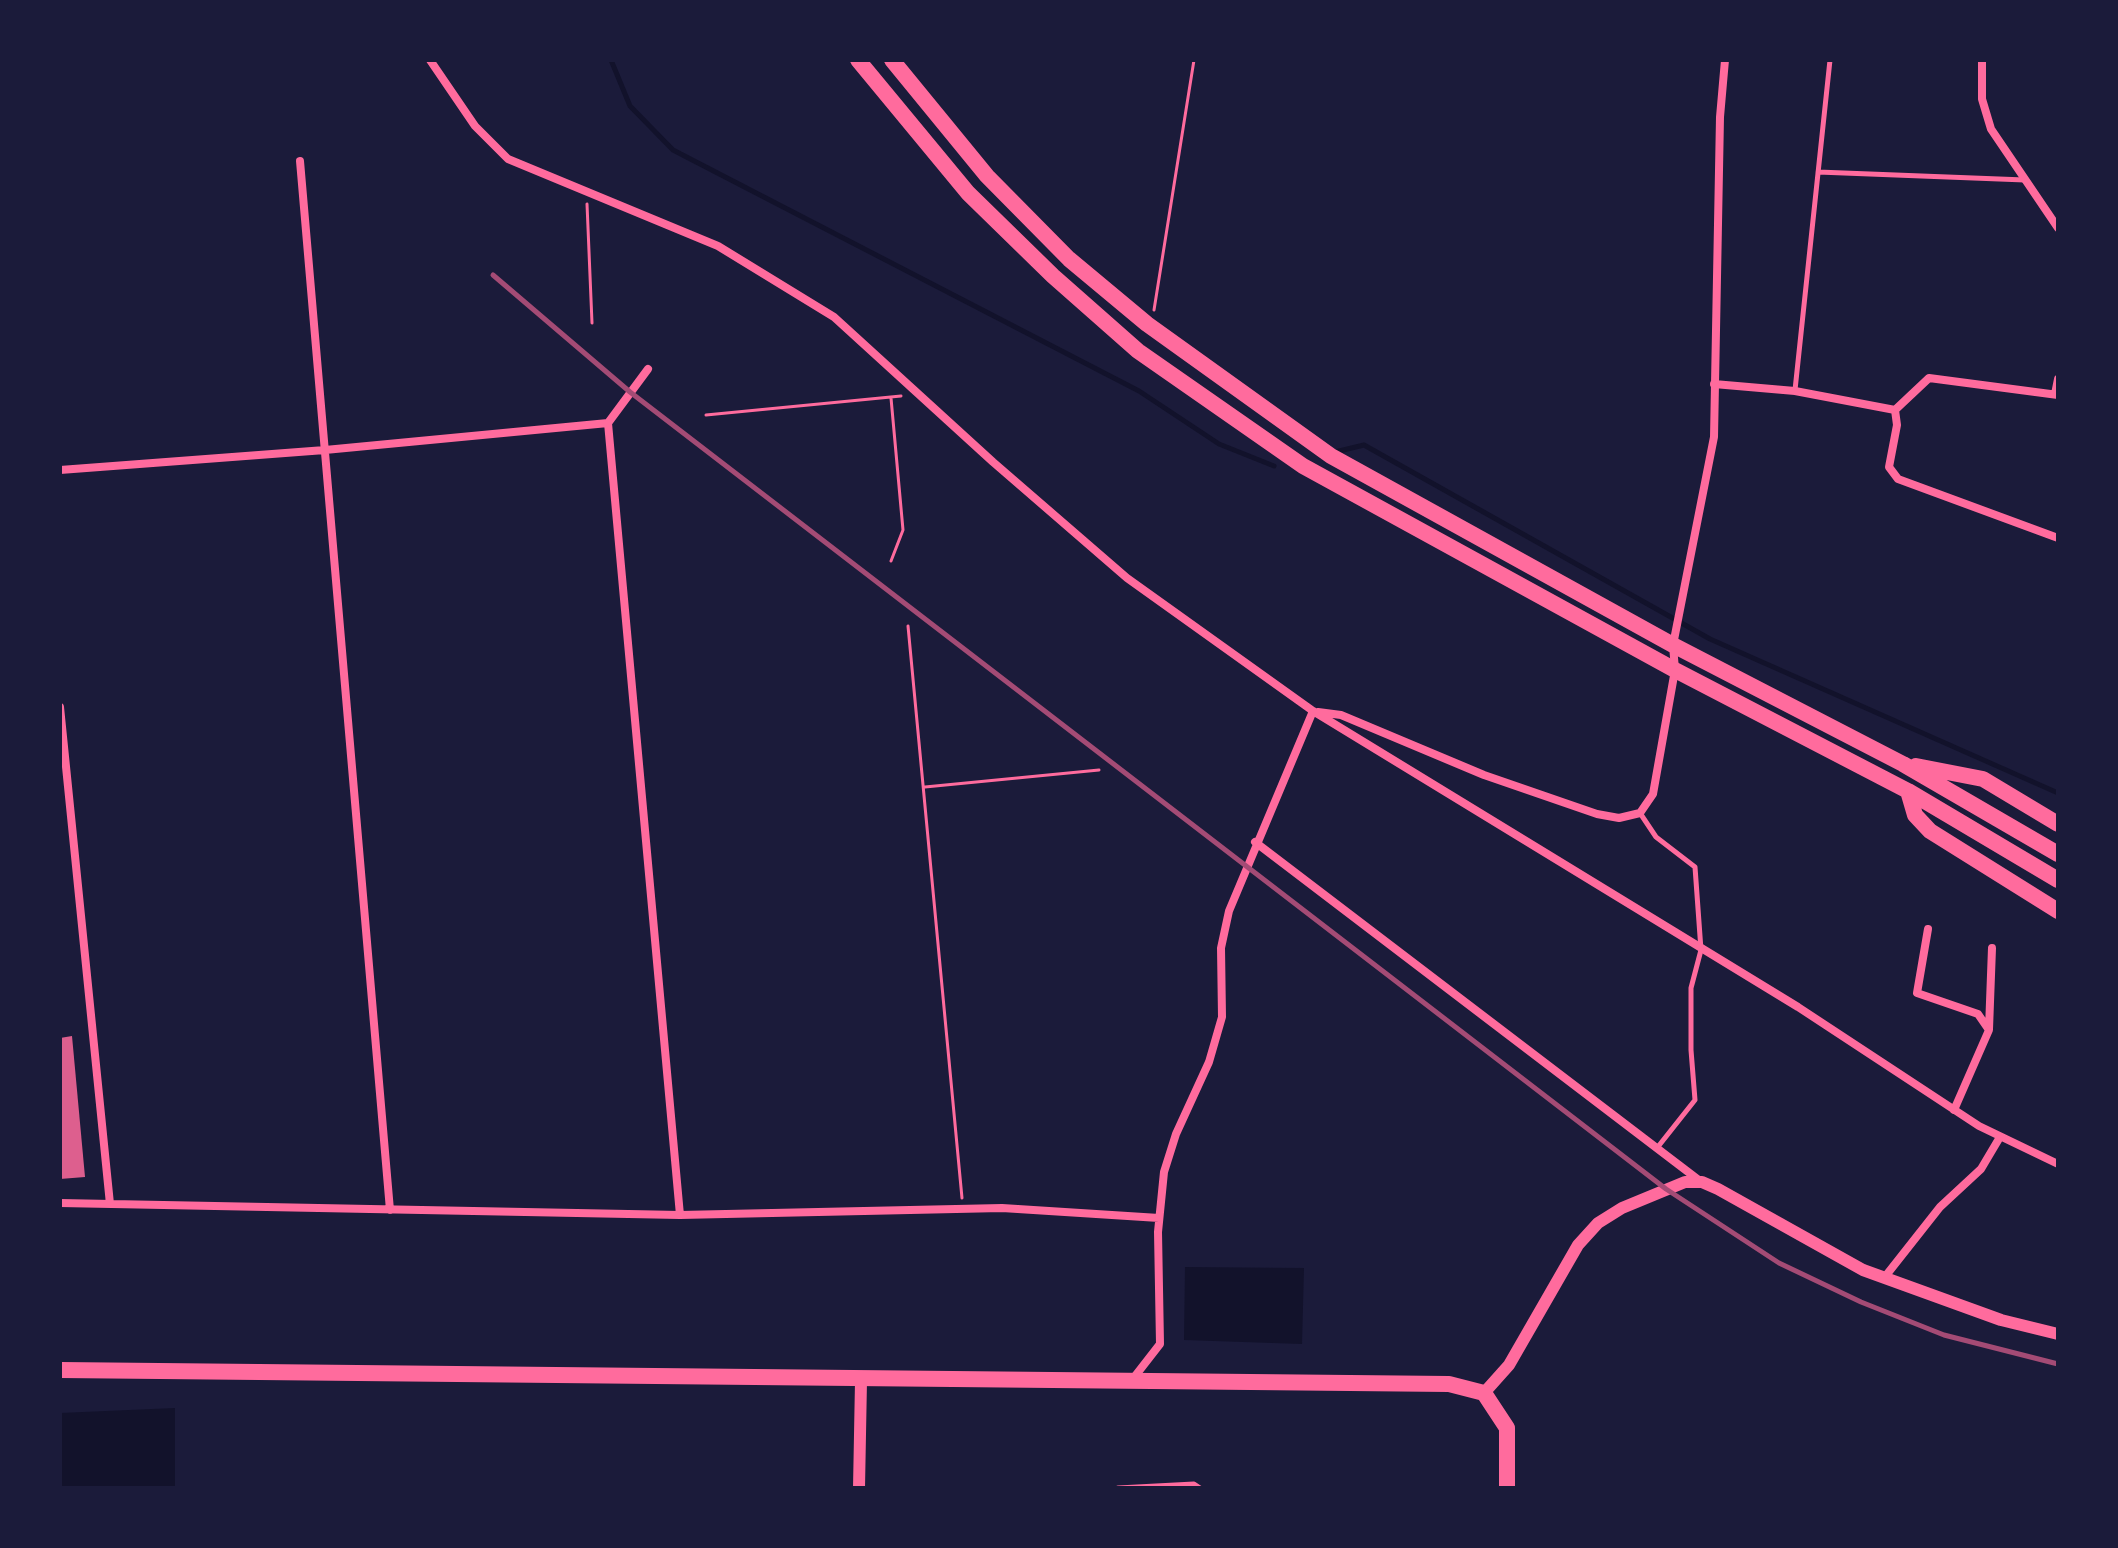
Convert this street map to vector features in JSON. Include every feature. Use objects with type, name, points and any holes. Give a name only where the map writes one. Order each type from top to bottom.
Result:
[{"type":"main road","points":[[858,60],[968,193],[1053,276],[1138,351],[1340,488],[1675,670],[1908,791],[2058,880]]},
{"type":"main road","points":[[892,60],[987,176],[1069,259],[1147,324],[1331,456],[1673,645],[1903,764],[2058,854]]},
{"type":"main road","points":[[1903,764],[1969,774],[2058,824]]},
{"type":"main road","points":[[1908,791],[1915,815],[1930,831],[2058,911]]},
{"type":"main road","points":[[60,1370],[861,1381],[1449,1384],[1484,1393],[1507,1428],[1507,1488]]},
{"type":"street","points":[[430,60],[490,145],[526,168],[718,246],[834,317],[993,462],[1127,578],[1313,711],[1798,1007],[1954,1110],[2000,1137],[2058,1164]]},
{"type":"street","points":[[1313,711],[1341,715],[1484,775],[1597,814],[1619,818],[1640,813],[1653,794],[1675,670],[1673,645],[1714,437],[1720,117],[1725,60]]},
{"type":"street","points":[[1982,60],[1982,99],[1991,129],[2058,228]]},
{"type":"street","points":[[300,161],[390,1210]]},
{"type":"street","points":[[648,369],[608,423],[680,1215]]},
{"type":"street","points":[[1895,410],[1929,378],[2056,395],[2058,379]]},
{"type":"street","points":[[1714,384],[1795,391],[1895,410]]},
{"type":"street","points":[[1895,410],[1897,425],[1889,467],[1898,479],[2058,538]]},
{"type":"street","points":[[60,470],[325,450],[608,423]]},
{"type":"street","points":[[60,707],[110,1204]]},
{"type":"street","points":[[1131,1382],[1160,1344],[1159,1218],[1164,1172],[1176,1134],[1209,1062],[1222,1017],[1221,948],[1229,911],[1249,869],[1255,842],[1313,711]]},
{"type":"street","points":[[1255,842],[1702,1182],[1801,1238],[1884,1278],[1989,1316],[2058,1334]]},
{"type":"street","points":[[1928,929],[1917,993],[1978,1014],[1989,1030]]},
{"type":"street","points":[[1954,1110],[1989,1030],[1992,948]]},
{"type":"street","points":[[1884,1278],[1940,1207],[1981,1169],[2000,1137]]},
{"type":"street","points":[[1484,1393],[1509,1365],[1578,1245],[1598,1223],[1622,1208],[1666,1189],[1685,1182],[1702,1182]]},
{"type":"street","points":[[60,1203],[680,1215],[963,1209],[1159,1218]]},
{"type":"street","points":[[859,1488],[861,1381]]},
{"type":"lane","points":[[1795,391],[1830,60]]},
{"type":"lane","points":[[1818,172],[2026,180]]},
{"type":"lane","points":[[1640,813],[1656,837],[1695,867],[1701,950],[1691,988],[1695,1100],[1657,1149]]},
{"type":"lane","points":[[1118,1488],[1194,1484],[1200,1488]]},
{"type":"path","points":[[1147,324],[1157,304],[1194,60]]},
{"type":"path","points":[[587,192],[592,323]]},
{"type":"path","points":[[706,415],[921,394]]},
{"type":"path","points":[[891,398],[903,530],[891,561]]},
{"type":"path","points":[[908,626],[963,1209]]},
{"type":"path","points":[[925,787],[1099,770]]},
{"type":"shaded area","points":[[1185,1267],[1304,1268],[1302,1344],[1184,1340]]},
{"type":"shaded area","points":[[175,1408],[175,1488],[60,1488],[60,1413]]},
{"type":"building","points":[[72,1036],[85,1177],[60,1179],[60,1038]]},
{"type":"waterway","points":[[611,60],[630,106],[673,150],[1139,391],[1219,444],[1274,466]]},
{"type":"waterway","points":[[1335,452],[1364,445],[1710,639],[2058,793]]},
{"type":"railway","points":[[493,275],[630,392],[1666,1189],[1779,1263],[1861,1302],[1944,1335],[2058,1364]]}]
